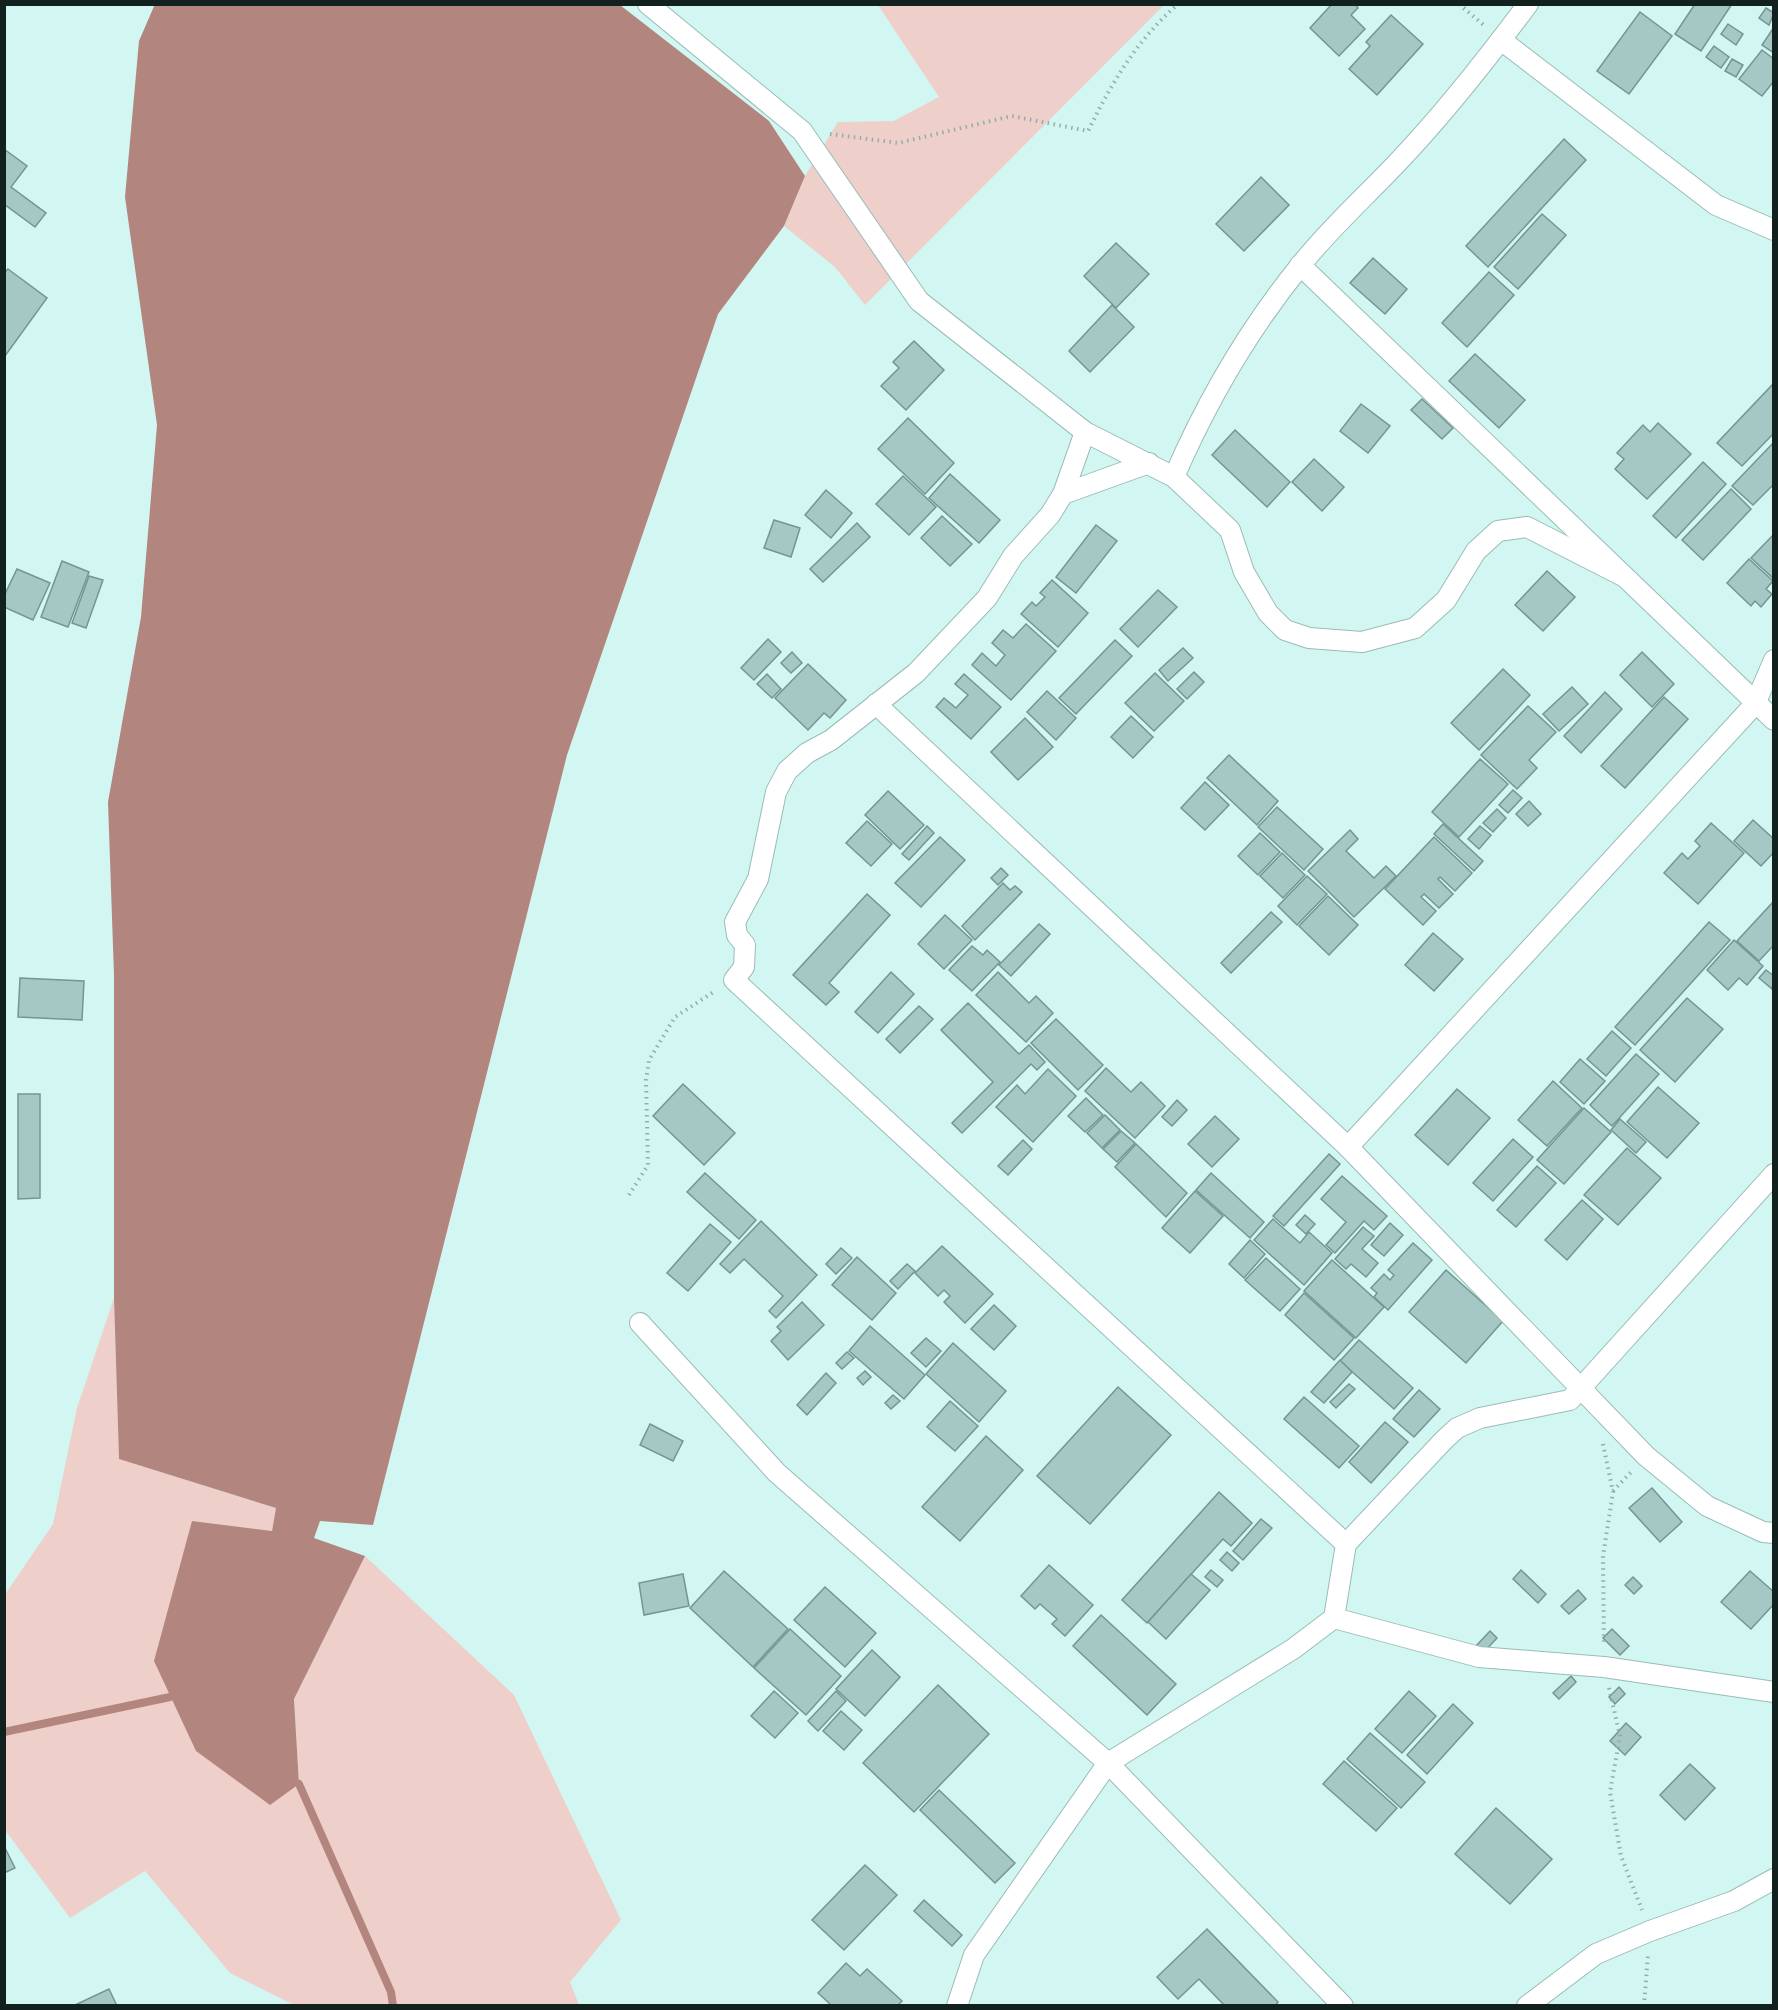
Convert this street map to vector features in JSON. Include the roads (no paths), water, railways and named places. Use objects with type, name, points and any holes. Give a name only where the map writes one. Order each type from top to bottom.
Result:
[{"type":"street","points":[[648,4],[802,131],[919,301],[1085,432],[1174,477],[1230,530],[1244,572],[1268,613],[1285,630],[1309,638],[1362,642],[1415,628],[1446,600],[1476,551],[1498,531],[1527,527],[1623,576]]},
{"type":"street","points":[[1174,477],[1188,444],[1256,325],[1300,265],[1398,162],[1501,40],[1528,4]]},
{"type":"street","points":[[1501,40],[1716,205],[1773,230]]},
{"type":"street","points":[[1300,265],[1773,720]]},
{"type":"street","points":[[1085,432],[1063,494],[1050,515],[1013,556],[987,598],[916,673],[831,740],[807,753],[787,771],[776,792],[758,879],[735,922],[737,934],[744,945],[744,967],[734,980],[1346,1544]]},
{"type":"street","points":[[1063,494],[1149,463]]},
{"type":"street","points":[[1348,1147],[1755,704],[1773,660]]},
{"type":"street","points":[[876,704],[1348,1147],[1646,1456],[1707,1506],[1762,1532],[1773,1533]]},
{"type":"street","points":[[957,2006],[974,1955],[1108,1763],[1293,1649],[1334,1618],[1346,1544],[1457,1428],[1480,1418],[1570,1400],[1773,1174]]},
{"type":"street","points":[[640,1323],[777,1473],[1108,1763],[1343,2006]]},
{"type":"street","points":[[1334,1618],[1479,1657],[1604,1667],[1773,1692]]},
{"type":"street","points":[[1527,2006],[1596,1954],[1650,1931],[1734,1901],[1773,1879]]},
{"type":"waterway","points":[[4,1732],[170,1697]]},
{"type":"waterway","points":[[299,1784],[391,1992],[393,2006]]}]
